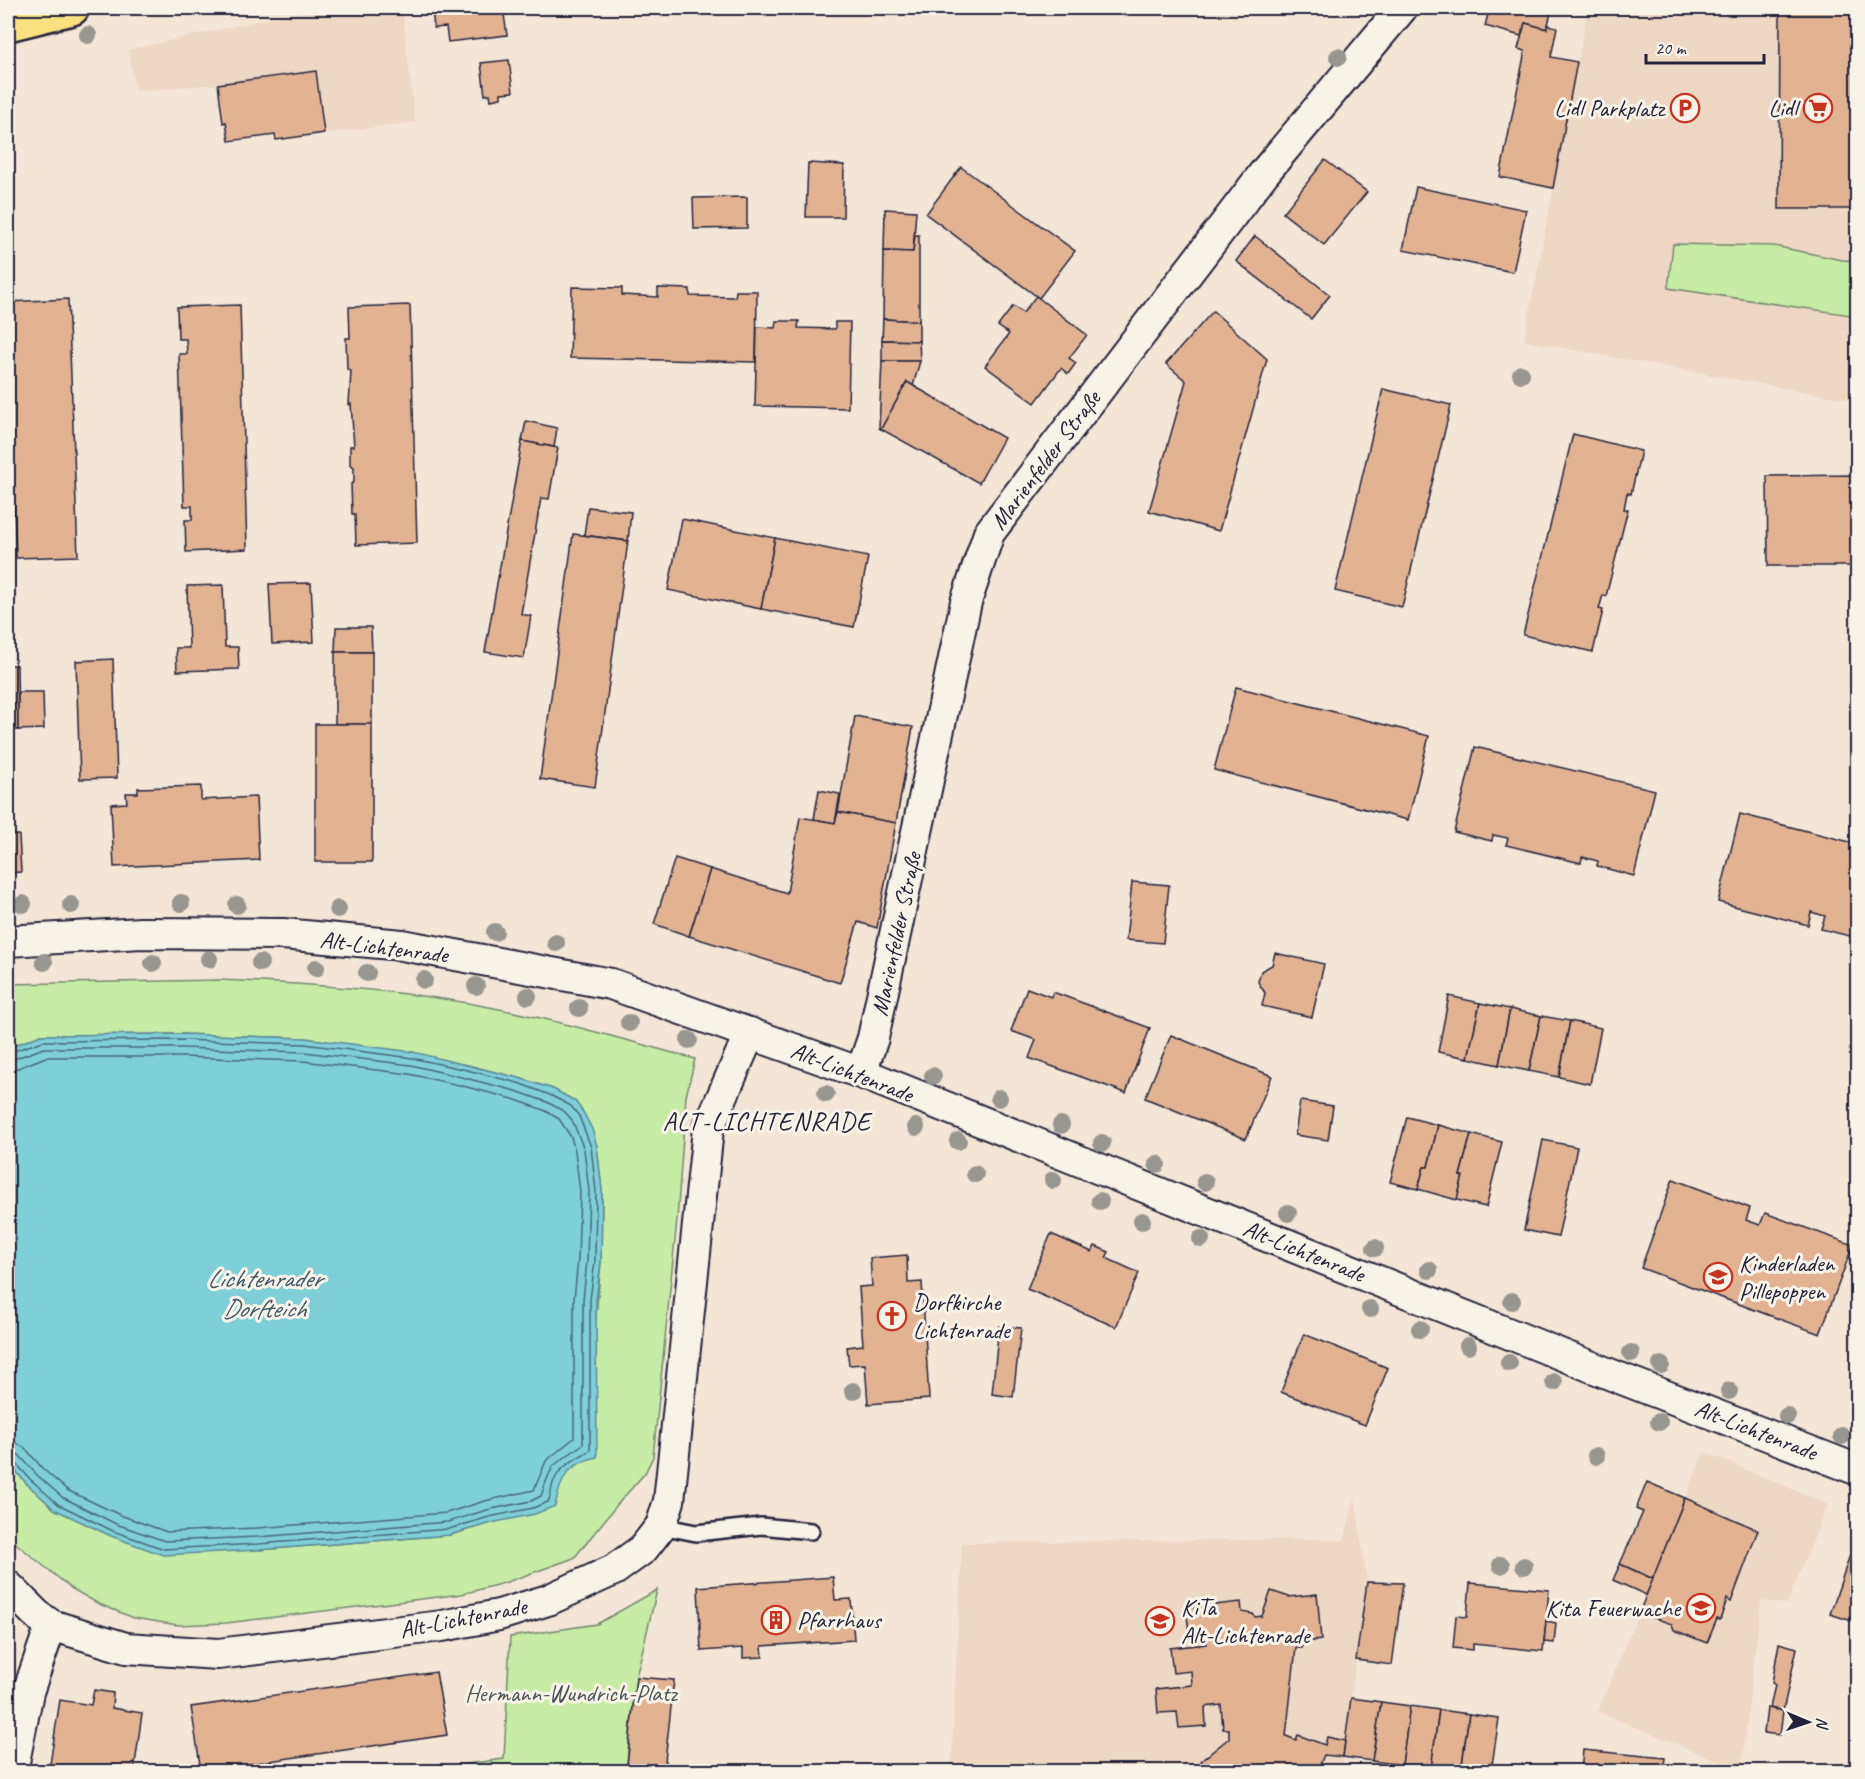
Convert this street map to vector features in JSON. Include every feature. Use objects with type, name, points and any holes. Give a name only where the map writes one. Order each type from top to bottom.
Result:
[{"type":"main road","points":[[8,24],[72,8]]},
{"type":"street","name":"Marienfelder Straße","points":[[861,1073],[873,1038],[966,602],[989,533],[1264,173],[1402,8]]},
{"type":"street","name":"Alt-Lichtenrade","points":[[8,940],[141,933],[283,934],[402,945],[611,984],[861,1073],[1608,1374],[1857,1470]]},
{"type":"street","name":"Alt-Lichtenrade","points":[[8,1586],[37,1615],[51,1625],[126,1648],[218,1654],[442,1626],[499,1615],[583,1585],[614,1570],[644,1549],[661,1526],[669,1501],[708,1129],[750,1033]]},
{"type":"street","points":[[12,1772],[28,1692],[51,1625]]},
{"type":"lane","points":[[661,1526],[696,1533],[761,1526],[811,1531]]},
{"type":"shaded area","points":[[338,8],[402,8],[415,122],[276,140],[275,135],[229,141],[226,123],[223,123],[218,84],[136,91],[128,50],[280,16]]},
{"type":"shaded area","name":"Lidl Parkplatz","points":[[1588,8],[1857,8],[1857,401],[1524,341]]},
{"type":"shaded area","name":"Kita Feuerwache","points":[[1704,1452],[1828,1504],[1787,1604],[1761,1601],[1741,1770],[1598,1712]]},
{"type":"shaded area","name":"KiTa Alt-Lichtenrade","points":[[1355,1496],[1367,1582],[1341,1771],[951,1772],[962,1543],[1317,1539],[1344,1541]]},
{"type":"green space","points":[[1673,244],[1774,246],[1857,261],[1857,316],[1668,288]]},
{"type":"green space","points":[[220,980],[351,988],[463,1002],[563,1023],[695,1059],[686,1096],[677,1220],[653,1457],[645,1473],[574,1558],[504,1583],[462,1594],[227,1623],[178,1625],[134,1618],[99,1604],[72,1589],[8,1537],[8,1462],[27,1484],[258,1550],[450,1535],[491,1523],[559,1484],[564,1474],[583,1460],[601,1262],[602,1191],[597,1146],[575,1101],[553,1089],[468,1065],[305,1038],[181,1034],[41,1035],[8,1048],[8,984]]},
{"type":"green space","name":"Hermann-Wundrich-Platz","points":[[657,1590],[636,1677],[626,1771],[443,1772],[444,1767],[504,1759],[510,1637],[597,1624]]},
{"type":"water","name":"Lichtenrader Dorfteich","points":[[181,1034],[305,1038],[413,1052],[519,1078],[553,1089],[575,1101],[592,1129],[597,1146],[602,1191],[601,1262],[596,1300],[597,1457],[572,1468],[563,1480],[555,1506],[535,1514],[491,1523],[450,1535],[163,1555],[111,1536],[54,1509],[27,1484],[8,1462],[8,1048],[41,1035]]},
{"type":"building","points":[[503,8],[507,35],[448,42],[446,27],[434,28],[432,10]]},
{"type":"building","points":[[1476,8],[1552,8],[1547,29],[1525,23],[1521,36],[1485,26],[1488,14],[1475,10]]},
{"type":"building","name":"Lidl","points":[[1780,8],[1858,8],[1858,209],[1779,209]]},
{"type":"building","points":[[1525,23],[1547,29],[1547,25],[1557,27],[1551,57],[1577,62],[1553,188],[1500,177],[1525,51],[1518,49]]},
{"type":"building","points":[[509,60],[513,92],[501,93],[501,98],[491,100],[490,94],[485,95],[481,63]]},
{"type":"building","points":[[316,71],[324,133],[276,140],[275,135],[229,141],[226,122],[223,123],[218,84]]},
{"type":"building","points":[[1325,160],[1367,192],[1324,245],[1283,213]]},
{"type":"building","points":[[808,163],[844,165],[843,217],[806,217]]},
{"type":"building","points":[[961,167],[1075,251],[1039,298],[926,214]]},
{"type":"building","points":[[1416,187],[1526,210],[1513,272],[1403,250]]},
{"type":"building","points":[[747,197],[747,228],[694,229],[693,198]]},
{"type":"building","points":[[885,209],[916,211],[913,252],[884,251]]},
{"type":"building","points":[[915,235],[919,235],[919,321],[883,319],[884,251],[913,252]]},
{"type":"building","points":[[1255,236],[1330,295],[1311,319],[1236,261]]},
{"type":"building","points":[[572,287],[622,288],[622,295],[658,297],[658,288],[690,289],[690,296],[735,297],[736,291],[757,291],[756,362],[570,358]]},
{"type":"building","points":[[1036,296],[1087,335],[1069,358],[1076,363],[1068,374],[1061,368],[1035,403],[985,366],[1009,334],[998,326],[1013,306],[1023,313]]},
{"type":"building","points":[[68,299],[78,556],[16,558],[8,302]]},
{"type":"building","points":[[240,305],[247,549],[186,552],[185,520],[192,520],[192,506],[184,506],[179,354],[187,354],[186,339],[178,339],[177,307]]},
{"type":"building","points":[[410,305],[417,543],[356,545],[351,484],[354,482],[354,467],[350,465],[350,446],[354,446],[351,404],[349,405],[351,371],[347,369],[346,338],[350,338],[349,307]]},
{"type":"building","points":[[1213,311],[1267,359],[1219,531],[1149,511],[1186,381],[1166,364]]},
{"type":"building","points":[[883,319],[919,321],[919,341],[882,340]]},
{"type":"building","points":[[776,321],[799,321],[798,328],[835,329],[835,322],[850,322],[848,408],[755,406],[757,327],[775,328]]},
{"type":"building","points":[[882,340],[919,341],[920,361],[882,361]]},
{"type":"building","points":[[882,361],[920,361],[913,386],[907,382],[881,429],[879,428]]},
{"type":"building","points":[[907,382],[1004,438],[979,483],[881,429]]},
{"type":"building","points":[[1383,389],[1451,405],[1402,607],[1335,591]]},
{"type":"building","points":[[526,421],[557,428],[554,447],[522,441]]},
{"type":"building","points":[[1573,434],[1641,451],[1631,494],[1627,493],[1624,509],[1628,509],[1606,596],[1603,595],[1599,609],[1603,610],[1593,652],[1523,635]]},
{"type":"building","points":[[522,441],[558,448],[549,499],[541,498],[521,614],[531,616],[524,658],[485,652]]},
{"type":"building","points":[[1858,475],[1858,566],[1768,566],[1767,476]]},
{"type":"building","points":[[588,507],[631,512],[628,541],[584,535]]},
{"type":"building","points":[[682,519],[775,538],[761,609],[668,590]]},
{"type":"building","points":[[573,534],[628,541],[595,787],[540,779]]},
{"type":"building","points":[[775,538],[868,557],[854,627],[761,609]]},
{"type":"building","points":[[311,583],[314,642],[272,644],[269,584]]},
{"type":"building","points":[[223,585],[225,647],[238,647],[239,669],[177,671],[176,648],[189,648],[187,586]]},
{"type":"building","points":[[336,627],[371,627],[372,652],[335,652]]},
{"type":"building","points":[[335,652],[372,652],[372,724],[335,724]]},
{"type":"building","points":[[113,659],[117,778],[80,779],[76,661]]},
{"type":"building","points":[[8,665],[17,665],[18,730],[8,730]]},
{"type":"building","points":[[1236,687],[1429,736],[1408,820],[1214,770]]},
{"type":"building","points":[[18,692],[43,692],[44,729],[18,730]]},
{"type":"building","points":[[855,716],[913,727],[896,823],[838,812]]},
{"type":"building","points":[[315,724],[372,724],[372,862],[315,862]]},
{"type":"building","points":[[1475,747],[1655,790],[1634,876],[1597,866],[1598,861],[1582,857],[1581,863],[1506,845],[1508,838],[1493,835],[1492,841],[1454,832]]},
{"type":"building","points":[[201,786],[201,800],[256,797],[259,860],[114,867],[111,804],[127,803],[126,793],[138,793],[138,788]]},
{"type":"building","points":[[819,790],[840,794],[835,823],[814,819]]},
{"type":"building","points":[[838,812],[896,823],[877,928],[858,922],[840,983],[689,936],[710,869],[787,893],[800,817],[835,823]]},
{"type":"building","points":[[1740,814],[1858,844],[1858,938],[1821,929],[1825,916],[1811,912],[1808,925],[1718,902]]},
{"type":"building","points":[[8,835],[19,835],[21,872],[8,873]]},
{"type":"building","points":[[675,858],[710,869],[689,936],[654,924]]},
{"type":"building","points":[[1132,882],[1169,885],[1163,943],[1126,940]]},
{"type":"building","points":[[1275,953],[1324,964],[1312,1017],[1262,1006],[1265,993],[1258,982],[1261,971],[1272,965]]},
{"type":"building","points":[[1027,988],[1051,997],[1053,992],[1150,1028],[1126,1093],[1029,1058],[1036,1040],[1011,1031]]},
{"type":"building","points":[[1449,996],[1480,1003],[1468,1058],[1438,1052]]},
{"type":"building","points":[[1480,1003],[1510,1009],[1499,1065],[1468,1058]]},
{"type":"building","points":[[1510,1009],[1541,1016],[1529,1071],[1499,1065]]},
{"type":"building","points":[[1541,1016],[1570,1021],[1559,1077],[1529,1071]]},
{"type":"building","points":[[1570,1021],[1601,1028],[1590,1084],[1559,1077]]},
{"type":"building","points":[[1171,1035],[1272,1076],[1246,1139],[1145,1098]]},
{"type":"building","points":[[1300,1101],[1333,1106],[1328,1140],[1295,1135]]},
{"type":"building","points":[[1407,1117],[1438,1125],[1428,1167],[1424,1167],[1418,1189],[1390,1182]]},
{"type":"building","points":[[1438,1125],[1471,1134],[1460,1176],[1463,1176],[1457,1200],[1418,1189],[1424,1167],[1428,1167]]},
{"type":"building","points":[[1471,1134],[1502,1142],[1486,1207],[1457,1200],[1463,1176],[1460,1176]]},
{"type":"building","points":[[1543,1140],[1577,1147],[1558,1237],[1524,1230]]},
{"type":"building","points":[[1673,1179],[1750,1208],[1746,1220],[1760,1225],[1765,1213],[1853,1245],[1820,1334],[1641,1268]]},
{"type":"building","points":[[1051,1234],[1092,1252],[1095,1246],[1109,1252],[1106,1258],[1139,1273],[1116,1327],[1027,1289]]},
{"type":"building","name":"Dorfkirche Lichtenrade","points":[[907,1255],[908,1283],[922,1282],[929,1399],[868,1404],[865,1364],[849,1365],[847,1347],[863,1345],[859,1287],[872,1286],[870,1258]]},
{"type":"building","points":[[999,1326],[1021,1328],[1013,1397],[992,1394]]},
{"type":"building","points":[[1304,1334],[1388,1368],[1365,1425],[1281,1392]]},
{"type":"building","points":[[1647,1482],[1685,1498],[1653,1579],[1620,1564],[1643,1512],[1636,1509]]},
{"type":"building","points":[[1685,1498],[1758,1530],[1731,1602],[1727,1599],[1720,1620],[1717,1619],[1707,1643],[1674,1630],[1672,1624],[1639,1613]]},
{"type":"building","points":[[1851,1552],[1858,1554],[1858,1623],[1830,1614]]},
{"type":"building","points":[[1620,1564],[1653,1579],[1646,1595],[1613,1580]]},
{"type":"building","name":"Pfarrhaus","points":[[833,1577],[835,1600],[851,1599],[854,1640],[762,1646],[763,1657],[743,1658],[743,1648],[701,1651],[698,1587]]},
{"type":"building","points":[[1367,1582],[1403,1583],[1392,1665],[1356,1660]]},
{"type":"building","points":[[1470,1583],[1549,1590],[1543,1651],[1473,1644],[1473,1650],[1453,1648],[1456,1616],[1467,1617]]},
{"type":"building","points":[[1271,1591],[1289,1597],[1317,1594],[1318,1603],[1321,1640],[1302,1642],[1302,1648],[1296,1648],[1286,1736],[1296,1740],[1298,1735],[1325,1745],[1327,1737],[1345,1741],[1343,1757],[1324,1755],[1317,1772],[1209,1772],[1201,1761],[1229,1738],[1229,1729],[1223,1729],[1221,1705],[1205,1707],[1206,1726],[1179,1728],[1177,1712],[1158,1713],[1156,1689],[1192,1685],[1191,1671],[1173,1673],[1170,1648],[1207,1644],[1206,1630],[1189,1632],[1186,1608],[1241,1602],[1242,1612],[1253,1614],[1255,1617],[1262,1616]]},
{"type":"building","points":[[1546,1621],[1556,1623],[1554,1643],[1544,1642]]},
{"type":"building","points":[[1779,1643],[1797,1648],[1783,1711],[1770,1708]]},
{"type":"building","points":[[436,1672],[447,1735],[201,1771],[191,1707]]},
{"type":"building","points":[[636,1677],[674,1680],[664,1770],[627,1766]]},
{"type":"building","points":[[94,1690],[113,1693],[112,1708],[142,1713],[134,1772],[99,1772],[50,1764],[60,1700],[91,1705]]},
{"type":"building","points":[[1351,1698],[1381,1702],[1372,1761],[1343,1757]]},
{"type":"building","points":[[1381,1702],[1410,1706],[1402,1765],[1372,1761]]},
{"type":"building","points":[[1410,1706],[1439,1710],[1431,1769],[1402,1765]]},
{"type":"building","points":[[1767,1708],[1783,1711],[1780,1735],[1764,1733]]},
{"type":"building","points":[[1439,1710],[1469,1714],[1461,1772],[1431,1769]]},
{"type":"building","points":[[1469,1714],[1499,1718],[1491,1772],[1461,1772]]},
{"type":"building","points":[[1583,1750],[1665,1758],[1663,1772],[1581,1772]]},
{"type":"place","name":"Lidl Parkplatz","points":[[1685,108]]},
{"type":"place","name":"Lidl","points":[[1818,108]]},
{"type":"place","name":"Kinderladen Pillepoppen","points":[[1718,1277]]},
{"type":"place","name":"Dorfkirche Lichtenrade","points":[[892,1316]]},
{"type":"place","name":"Kita Feuerwache","points":[[1701,1608]]},
{"type":"place","name":"Pfarrhaus","points":[[776,1620]]},
{"type":"place","name":"KiTa Alt-Lichtenrade","points":[[1160,1621]]},
{"type":"district","name":"ALT-LICHTENRADE","points":[[767,1121]]}]
